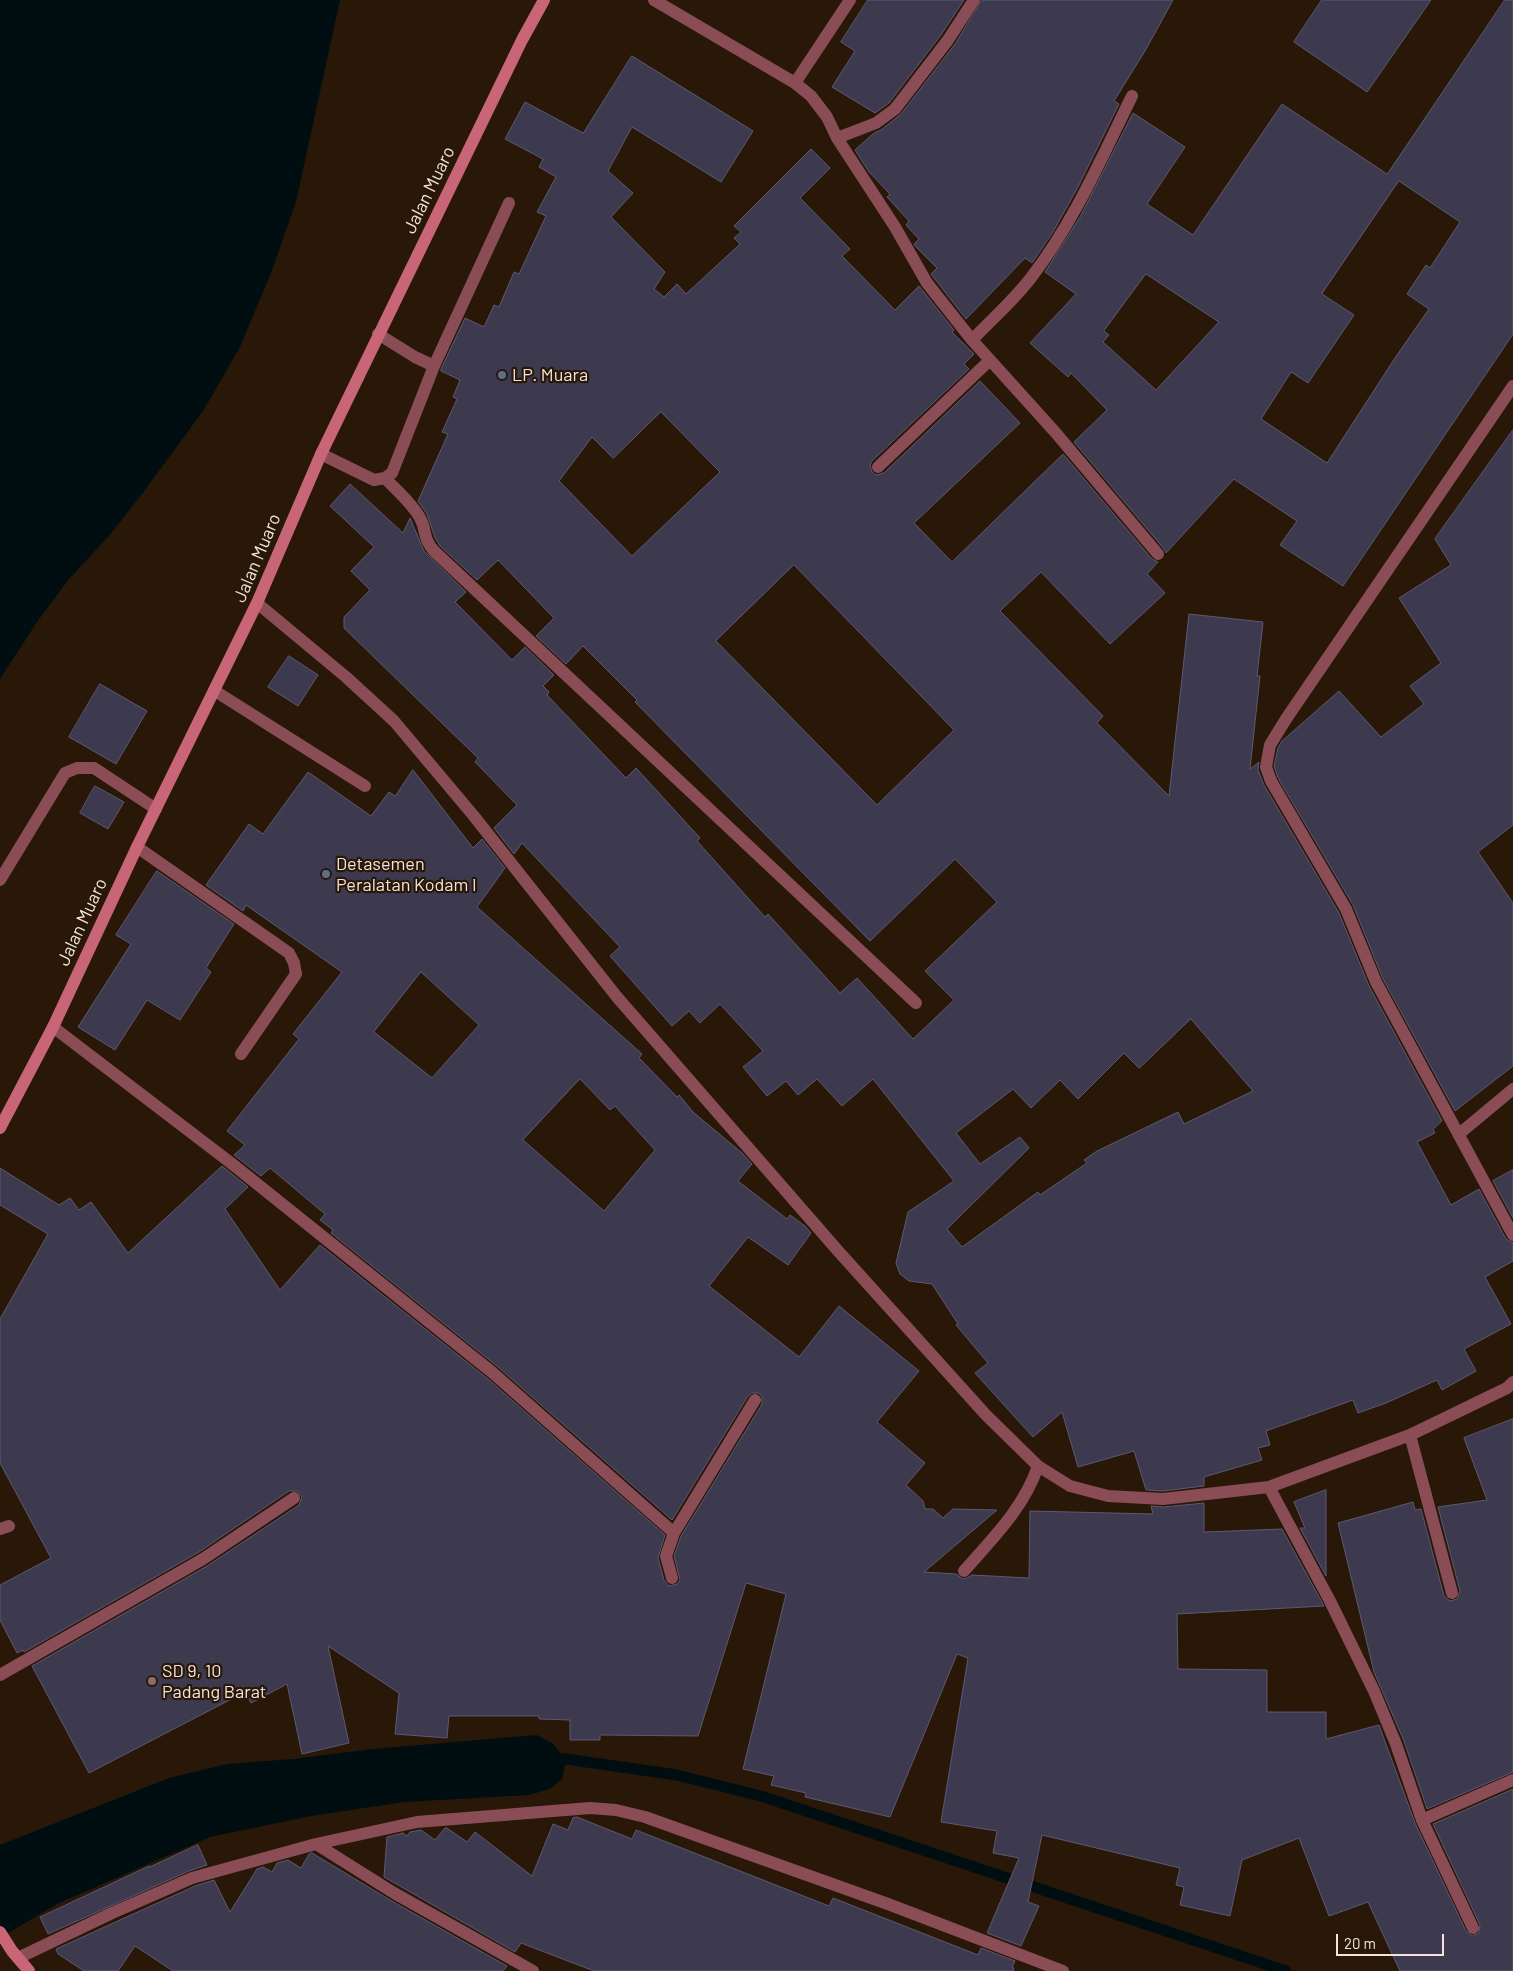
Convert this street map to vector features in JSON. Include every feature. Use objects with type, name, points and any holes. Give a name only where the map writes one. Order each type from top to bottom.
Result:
[{"type":"main road","name":"Jalan Muaro","points":[[0,1128],[53,1027],[137,847],[257,604],[321,454],[378,334],[522,40],[544,0]]},
{"type":"main road","points":[[0,1932],[29,1971]]},
{"type":"street","points":[[654,0],[795,83],[811,96],[827,117],[837,138],[896,227],[927,283],[972,340],[1055,432],[1158,554]]},
{"type":"street","points":[[795,83],[850,0]]},
{"type":"street","points":[[837,138],[876,123],[895,109],[948,40],[974,0]]},
{"type":"street","points":[[972,340],[1029,281],[1047,255],[1079,204],[1132,96]]},
{"type":"street","points":[[321,454],[374,480],[385,478],[392,473],[434,366],[509,203]]},
{"type":"street","points":[[378,334],[415,357],[434,366]]},
{"type":"street","points":[[878,467],[990,360]]},
{"type":"street","points":[[1513,386],[1270,745],[1266,766],[1271,781],[1346,909],[1376,982],[1513,1234]]},
{"type":"street","points":[[385,478],[422,520],[425,538],[434,551],[916,1002]]},
{"type":"street","points":[[257,604],[346,677],[394,722],[473,814],[617,997],[839,1252],[972,1400],[1038,1466],[1070,1486],[1108,1496],[1164,1499],[1268,1487],[1410,1435],[1507,1388],[1513,1382]]},
{"type":"street","points":[[215,691],[365,786]]},
{"type":"street","points":[[0,880],[65,773],[71,770],[94,768],[156,809]]},
{"type":"street","points":[[137,847],[289,953],[292,958],[296,974],[241,1054]]},
{"type":"street","points":[[53,1027],[238,1169],[493,1372],[674,1533]]},
{"type":"street","points":[[1459,1134],[1513,1089]]},
{"type":"street","points":[[672,1578],[666,1556],[674,1533],[755,1400]]},
{"type":"street","points":[[1410,1435],[1452,1592]]},
{"type":"street","points":[[964,1571],[998,1533],[1021,1503],[1033,1482],[1038,1466]]},
{"type":"street","points":[[1268,1487],[1330,1601],[1374,1691],[1396,1744],[1422,1820],[1473,1928]]},
{"type":"street","points":[[0,1675],[202,1559],[294,1498]]},
{"type":"street","points":[[1422,1820],[1513,1780]]},
{"type":"street","points":[[15,1954],[192,1878],[316,1844],[417,1822],[590,1808],[616,1810],[655,1820],[888,1904],[1063,1971]]},
{"type":"street","points":[[316,1844],[394,1893],[533,1971]]},
{"type":"shaded area","points":[[0,0],[340,0],[296,202],[271,273],[240,347],[203,411],[109,536],[69,579],[37,622],[0,679]]},
{"type":"shaded area","points":[[537,1735],[552,1743],[566,1759],[562,1779],[550,1789],[529,1795],[404,1802],[311,1816],[210,1837],[57,1904],[0,1938],[0,1845],[169,1778],[227,1764]]},
{"type":"building","points":[[868,0],[964,0],[941,35],[889,103],[875,113],[832,87],[855,51],[841,42]]},
{"type":"building","points":[[982,0],[1173,0],[1145,51],[1114,101],[1119,104],[1078,187],[1053,232],[1032,263],[1025,258],[966,319],[931,274],[937,268],[915,246],[914,244],[919,239],[906,225],[909,221],[887,197],[890,194],[869,172],[855,150],[874,133],[881,130],[901,114],[955,44]]},
{"type":"building","points":[[1322,0],[1431,0],[1367,92],[1294,42]]},
{"type":"building","points":[[1505,0],[1513,0],[1513,334],[1343,586],[1280,545],[1297,521],[1234,479],[1166,553],[1074,442],[1107,410],[1071,373],[1068,377],[1030,343],[1076,294],[1045,272],[1080,217],[1133,113],[1185,147],[1147,204],[1193,235],[1282,104],[1387,174]],"holes":[[[1399,181],[1460,222],[1430,268],[1426,265],[1407,294],[1429,309],[1327,463],[1261,419],[1291,372],[1308,383],[1354,315],[1322,294]],[[1146,274],[1219,322],[1156,390],[1103,342],[1109,335],[1104,331]]]},
{"type":"building","points":[[632,56],[753,131],[721,182],[632,127],[608,171],[633,193],[611,217],[665,272],[654,289],[664,297],[677,284],[686,294],[740,244],[734,238],[741,232],[734,226],[811,149],[830,168],[800,198],[850,249],[842,256],[895,310],[919,286],[954,330],[952,332],[974,354],[964,364],[969,369],[872,461],[870,465],[872,472],[876,475],[884,473],[980,381],[1020,423],[914,523],[952,562],[1063,454],[1152,559],[1158,562],[1147,574],[1165,593],[1110,644],[1041,572],[1000,611],[1103,716],[1097,723],[1169,796],[1189,614],[1263,622],[1257,676],[1260,676],[1250,769],[1259,762],[1258,770],[1264,785],[1339,913],[1369,986],[1442,1121],[1433,1129],[1435,1133],[1417,1142],[1451,1205],[1479,1189],[1506,1239],[1513,1243],[1513,1261],[1485,1277],[1511,1324],[1464,1349],[1476,1371],[1442,1390],[1437,1380],[1386,1403],[1358,1413],[1353,1400],[1266,1431],[1270,1445],[1258,1448],[1262,1460],[1204,1477],[1204,1486],[1163,1491],[1146,1490],[1134,1451],[1078,1467],[1062,1412],[1033,1437],[975,1373],[988,1363],[956,1325],[958,1324],[932,1284],[909,1281],[900,1274],[896,1263],[908,1212],[954,1181],[873,1079],[842,1106],[817,1079],[798,1095],[786,1081],[767,1096],[743,1067],[763,1051],[720,1004],[700,1023],[689,1011],[672,1026],[610,956],[620,947],[522,843],[514,854],[494,828],[517,805],[475,762],[478,758],[344,628],[344,617],[370,590],[351,571],[374,547],[330,506],[350,484],[403,533],[410,518],[424,551],[466,592],[455,602],[512,660],[525,647],[554,675],[543,686],[549,692],[547,695],[626,778],[636,768],[700,838],[697,841],[765,917],[768,914],[840,993],[857,978],[913,1039],[954,1000],[925,971],[997,902],[955,859],[870,941],[635,702],[637,700],[583,646],[566,664],[536,636],[554,618],[498,560],[477,580],[440,546],[435,538],[427,514],[418,501],[448,434],[442,432],[457,399],[453,397],[460,380],[441,371],[441,369],[465,318],[484,327],[494,305],[499,307],[514,272],[519,274],[546,216],[537,212],[556,177],[539,167],[543,159],[505,139],[525,102],[583,133]],"holes":[[[661,412],[720,472],[632,556],[559,481],[592,437],[613,458]],[[794,565],[954,730],[877,805],[716,641]],[[1191,1019],[1253,1091],[1184,1124],[1178,1112],[1097,1151],[1084,1160],[1087,1163],[1040,1195],[1038,1192],[962,1247],[947,1229],[1029,1148],[1020,1137],[980,1164],[956,1133],[1013,1089],[1031,1108],[1060,1080],[1078,1099],[1124,1053],[1139,1068]]]},
{"type":"building","points":[[1513,430],[1513,825],[1478,852],[1513,903],[1513,1066],[1455,1111],[1383,979],[1353,905],[1278,778],[1274,766],[1278,748],[1282,741],[1339,691],[1381,737],[1424,704],[1410,686],[1441,663],[1399,598],[1451,565],[1435,539]]},
{"type":"building","points":[[289,656],[318,675],[298,706],[268,687]]},
{"type":"building","points":[[100,684],[147,711],[116,764],[69,737]]},
{"type":"building","points":[[413,770],[473,848],[482,839],[505,868],[477,907],[642,1054],[639,1058],[677,1097],[679,1095],[693,1112],[742,1153],[752,1164],[738,1181],[787,1219],[790,1215],[811,1233],[788,1265],[748,1237],[709,1286],[799,1357],[839,1306],[919,1371],[877,1422],[925,1463],[906,1485],[923,1501],[925,1509],[933,1509],[943,1518],[953,1509],[997,1510],[924,1572],[956,1574],[963,1579],[972,1575],[1029,1578],[1030,1511],[1153,1514],[1151,1506],[1164,1507],[1204,1503],[1204,1532],[1282,1529],[1324,1606],[1177,1614],[1178,1669],[1267,1670],[1267,1712],[1326,1712],[1326,1739],[1379,1725],[1415,1823],[1466,1931],[1472,1936],[1479,1933],[1480,1925],[1433,1824],[1513,1789],[1513,1971],[1400,1971],[1368,1902],[1329,1916],[1299,1838],[1242,1860],[1230,1916],[1180,1905],[1184,1887],[1176,1885],[1180,1868],[1042,1835],[1028,1902],[1039,1906],[1021,1946],[987,1933],[1019,1858],[993,1853],[997,1831],[941,1822],[968,1658],[957,1654],[890,1817],[805,1797],[806,1793],[771,1785],[774,1776],[743,1769],[786,1594],[746,1583],[698,1736],[600,1735],[600,1740],[570,1740],[570,1720],[539,1719],[539,1716],[449,1716],[447,1738],[395,1734],[399,1693],[328,1646],[349,1743],[302,1754],[287,1684],[251,1703],[245,1692],[89,1773],[32,1666],[207,1566],[299,1505],[302,1497],[297,1491],[289,1491],[199,1552],[24,1652],[23,1650],[17,1653],[0,1620],[0,1585],[51,1558],[0,1463],[0,1319],[48,1234],[0,1205],[0,1168],[59,1205],[70,1198],[79,1210],[91,1202],[128,1253],[222,1166],[248,1187],[225,1209],[280,1290],[320,1245],[488,1379],[665,1535],[658,1558],[664,1580],[669,1586],[677,1584],[680,1580],[674,1556],[681,1536],[762,1404],[762,1397],[759,1393],[752,1393],[748,1396],[672,1520],[498,1367],[331,1233],[333,1230],[320,1220],[325,1214],[270,1168],[261,1176],[234,1155],[245,1145],[227,1131],[299,1039],[293,1034],[342,972],[246,905],[243,911],[206,885],[249,824],[263,834],[308,772],[371,816],[389,792],[395,796]],"holes":[[[421,972],[479,1025],[432,1078],[374,1032]],[[580,1079],[610,1110],[615,1106],[655,1150],[604,1211],[523,1140]]]},
{"type":"building","points":[[95,786],[124,802],[108,829],[80,813]]},
{"type":"building","points":[[157,871],[234,924],[206,968],[211,972],[180,1020],[147,1000],[115,1050],[78,1027],[131,944],[116,935]]},
{"type":"building","points":[[1513,1170],[1513,1218],[1493,1181]]},
{"type":"building","points":[[1513,1419],[1513,1772],[1427,1809],[1404,1741],[1374,1672],[1338,1523],[1413,1502],[1415,1510],[1421,1509],[1444,1596],[1450,1601],[1457,1599],[1460,1591],[1438,1507],[1487,1500],[1464,1438]]},
{"type":"building","points":[[1326,1490],[1326,1576],[1300,1528],[1305,1528],[1294,1502]]},
{"type":"building","points":[[577,1817],[632,1839],[636,1830],[829,1906],[833,1898],[978,1955],[981,1948],[1015,1961],[1012,1967],[1014,1968],[1013,1971],[594,1971],[521,1943],[515,1952],[384,1877],[387,1837],[403,1833],[407,1836],[410,1832],[421,1830],[435,1840],[445,1828],[467,1842],[475,1832],[532,1876],[553,1824],[568,1830],[573,1818]]},
{"type":"building","points":[[198,1845],[207,1865],[189,1871],[48,1934],[40,1917]]},
{"type":"building","points":[[312,1853],[390,1900],[507,1966],[503,1971],[173,1971],[135,1946],[118,1971],[84,1971],[58,1954],[56,1949],[195,1886],[214,1880],[230,1912],[257,1869],[263,1867],[272,1872],[277,1863],[288,1860],[301,1868],[309,1854]]},
{"type":"waterway","points":[[550,1760],[566,1759],[677,1775],[761,1796],[1286,1971]]},
{"type":"place","name":"LP. Muara","points":[[502,375]]},
{"type":"place","name":"Detasemen Peralatan Kodam I","points":[[326,874]]},
{"type":"place","name":"SD 9, 10 Padang Barat","points":[[152,1681]]}]
